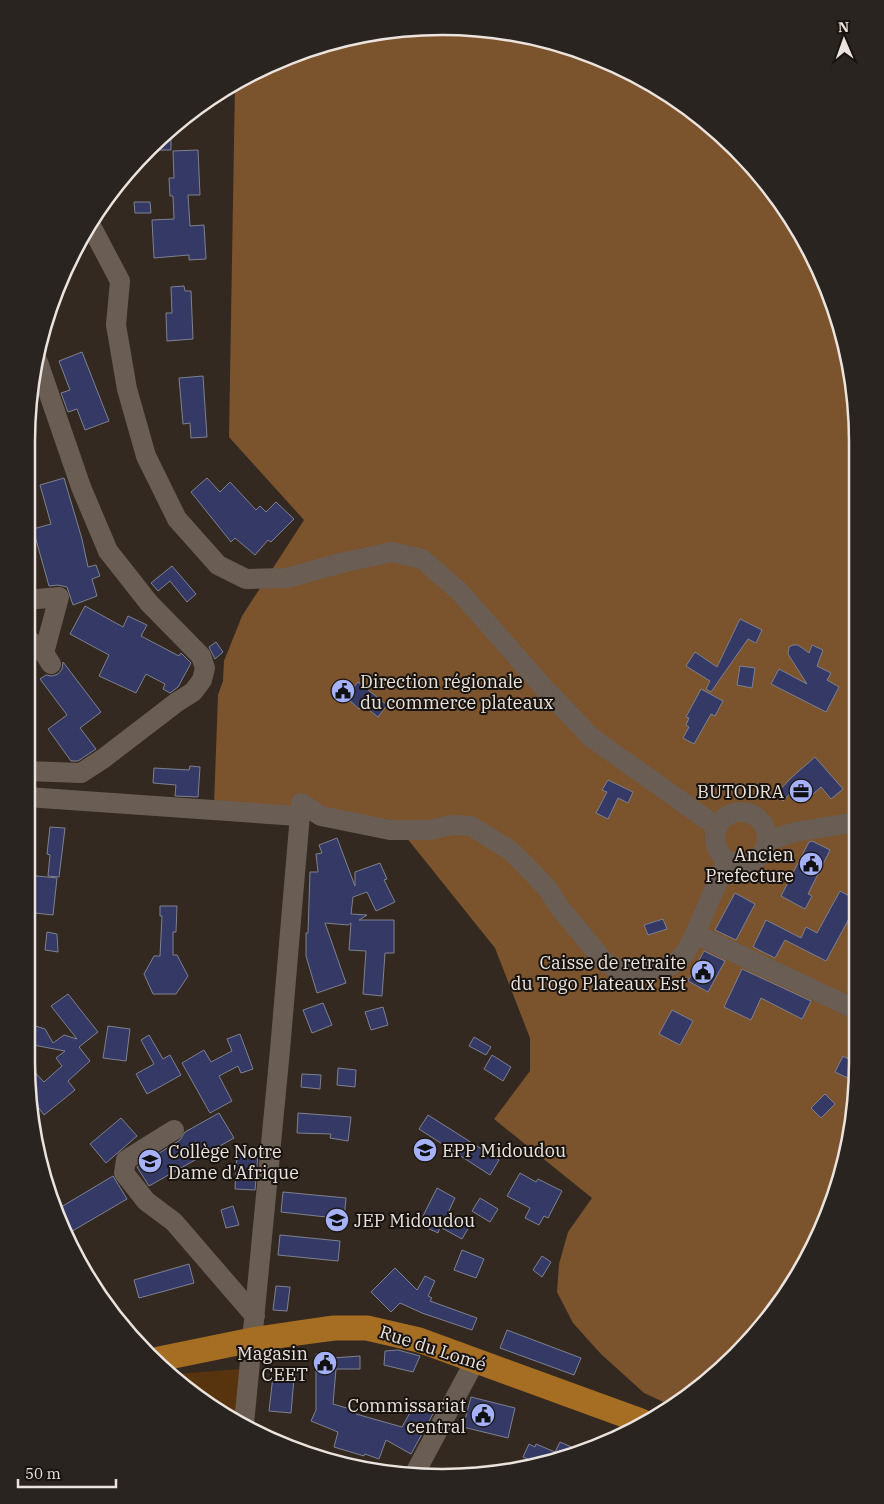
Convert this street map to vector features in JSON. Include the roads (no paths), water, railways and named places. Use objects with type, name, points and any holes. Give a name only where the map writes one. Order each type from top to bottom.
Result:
[{"type":"main road","name":"Rue du Lomé","points":[[163,1358],[252,1340],[334,1328],[367,1328],[420,1340],[636,1419]]},
{"type":"street","points":[[94,232],[120,281],[116,325],[127,389],[146,456],[176,519],[218,565],[246,579],[287,578],[341,563],[392,552],[422,559],[460,592],[545,689],[592,738],[716,826]]},
{"type":"street","points":[[35,771],[81,773],[193,692],[202,680],[205,668],[201,656],[149,603],[108,551],[81,488],[41,372]]},
{"type":"street","points":[[35,599],[59,597],[48,658],[35,646]]},
{"type":"street","points":[[35,799],[298,816]]},
{"type":"street","points":[[245,1418],[280,1050],[300,803],[321,816],[390,830],[430,830],[451,825],[471,826],[511,851],[547,888],[560,908],[604,961],[617,969],[627,971],[666,968],[678,961],[686,952],[695,934],[727,860]]},
{"type":"street","points":[[733,813],[750,813],[763,824],[767,841],[760,855],[754,860],[741,864],[727,860],[722,856],[715,843],[716,826],[725,816],[733,813]]},
{"type":"street","points":[[767,841],[795,832],[849,823]]},
{"type":"street","points":[[695,934],[849,1006]]},
{"type":"street","points":[[174,1130],[126,1160],[124,1173],[146,1201],[174,1222],[255,1316]]},
{"type":"street","points":[[419,1468],[475,1361]]},
{"type":"place","name":"Direction régionale du commerce plateaux","points":[[343,691]]},
{"type":"place","name":"BUTODRA","points":[[801,791]]},
{"type":"place","name":"Ancien Prefecture","points":[[811,864]]},
{"type":"place","name":"Caisse de retraite du Togo Plateaux Est","points":[[703,972]]},
{"type":"place","name":"EPP Midoudou","points":[[425,1150]]},
{"type":"place","name":"Collège Notre Dame d'Afrique","points":[[150,1161]]},
{"type":"place","name":"JEP Midoudou","points":[[337,1220]]},
{"type":"place","name":"Magasin CEET","points":[[325,1363]]},
{"type":"place","name":"Commissariat central","points":[[483,1415]]}]
